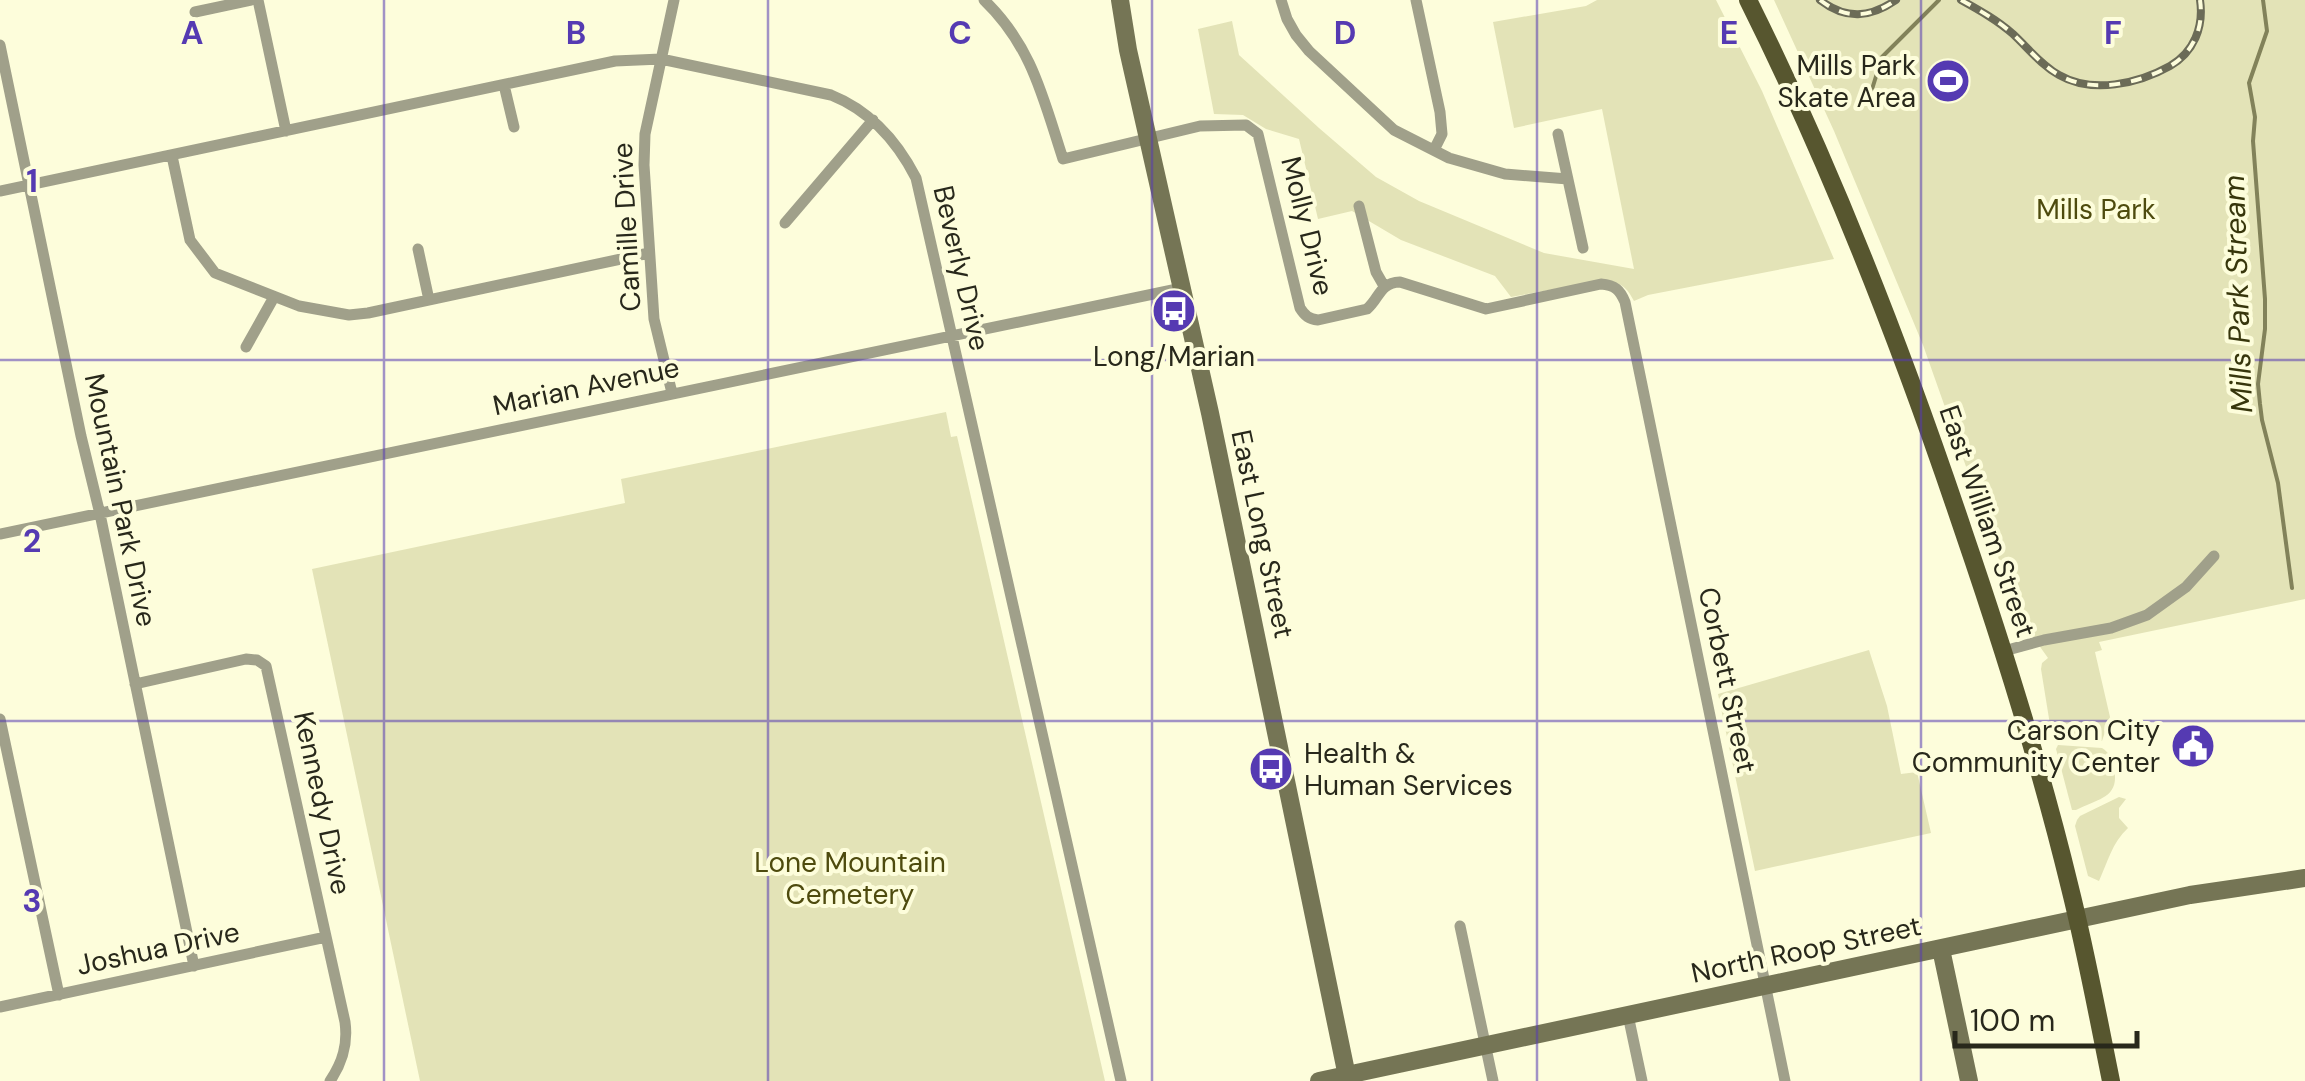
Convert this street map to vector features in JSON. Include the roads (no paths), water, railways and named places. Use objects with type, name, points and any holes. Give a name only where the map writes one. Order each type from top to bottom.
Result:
[{"type":"main road","name":"East William Street","points":[[1748,0],[1866,263],[1927,422],[2004,650],[2078,921],[2111,1081]]},
{"type":"street","points":[[195,12],[255,0],[286,132]]},
{"type":"street","name":"Camille Drive","points":[[672,394],[654,318],[644,165],[645,134],[674,0]]},
{"type":"street","name":"Molly Drive","points":[[984,0],[1016,36],[1031,64],[1063,159],[1200,126],[1246,125],[1258,134],[1300,308],[1305,315],[1318,320],[1362,311],[1373,304],[1384,286]]},
{"type":"street","name":"East Long Street","points":[[1120,0],[1347,1078]]},
{"type":"street","points":[[1281,0],[1296,35],[1394,130],[1449,158],[1505,174],[1568,179]]},
{"type":"street","points":[[1416,0],[1440,112],[1442,134],[1434,150]]},
{"type":"street","name":"Mountain Park Drive","points":[[0,45],[194,966]]},
{"type":"street","name":"Beverly Drive","points":[[0,191],[615,62],[661,59],[850,102],[892,138],[916,178],[1121,1081]]},
{"type":"street","points":[[504,85],[514,127]]},
{"type":"street","points":[[786,223],[872,120]]},
{"type":"street","points":[[1558,134],[1583,248]]},
{"type":"street","points":[[172,156],[190,240],[214,272],[322,312],[349,315],[649,253]]},
{"type":"street","points":[[1359,206],[1376,272],[1384,286]]},
{"type":"street","points":[[418,249],[430,300]]},
{"type":"street","name":"Corbett Street","points":[[1384,286],[1400,282],[1486,309],[1602,284],[1620,290],[1785,1081]]},
{"type":"street","name":"Marian Avenue","points":[[0,534],[1182,288]]},
{"type":"street","points":[[246,347],[274,297]]},
{"type":"street","points":[[2004,650],[2111,628],[2147,615],[2186,587],[2214,556]]},
{"type":"street","name":"Kennedy Drive","points":[[135,684],[246,659],[266,666],[347,1038],[340,1066],[330,1081]]},
{"type":"street","points":[[0,719],[58,995]]},
{"type":"street","name":"North Roop Street","points":[[1319,1081],[2212,891],[2305,878]]},
{"type":"street","points":[[1460,926],[1493,1081]]},
{"type":"street","name":"Joshua Drive","points":[[0,1007],[326,937]]},
{"type":"street","points":[[1941,949],[1969,1081]]},
{"type":"street","points":[[1628,1015],[1642,1081]]},
{"type":"waterway","points":[[1869,99],[1882,57],[1939,0]]},
{"type":"waterway","name":"Mills Park Stream","points":[[2263,0],[2267,31],[2249,83],[2255,117],[2253,141],[2265,299],[2258,384],[2262,420],[2278,483],[2292,588]]},
{"type":"railway","points":[[1820,0],[1849,14],[1867,13],[1896,0]]},
{"type":"railway","points":[[1961,0],[2007,29],[2059,75],[2100,85],[2144,78],[2178,60],[2196,38],[2200,0]]},
{"type":"place","name":"Mills Park Skate Area","points":[[1948,81]]},
{"type":"place","name":"Long/Marian","points":[[1174,311]]},
{"type":"place","name":"Carson City Community Center","points":[[2193,746]]},
{"type":"place","name":"Health & Human Services","points":[[1271,769]]},
{"type":"park label","name":"Mills Park","points":[[2096,209]]},
{"type":"park label","name":"Lone Mountain Cemetery","points":[[850,878]]}]
